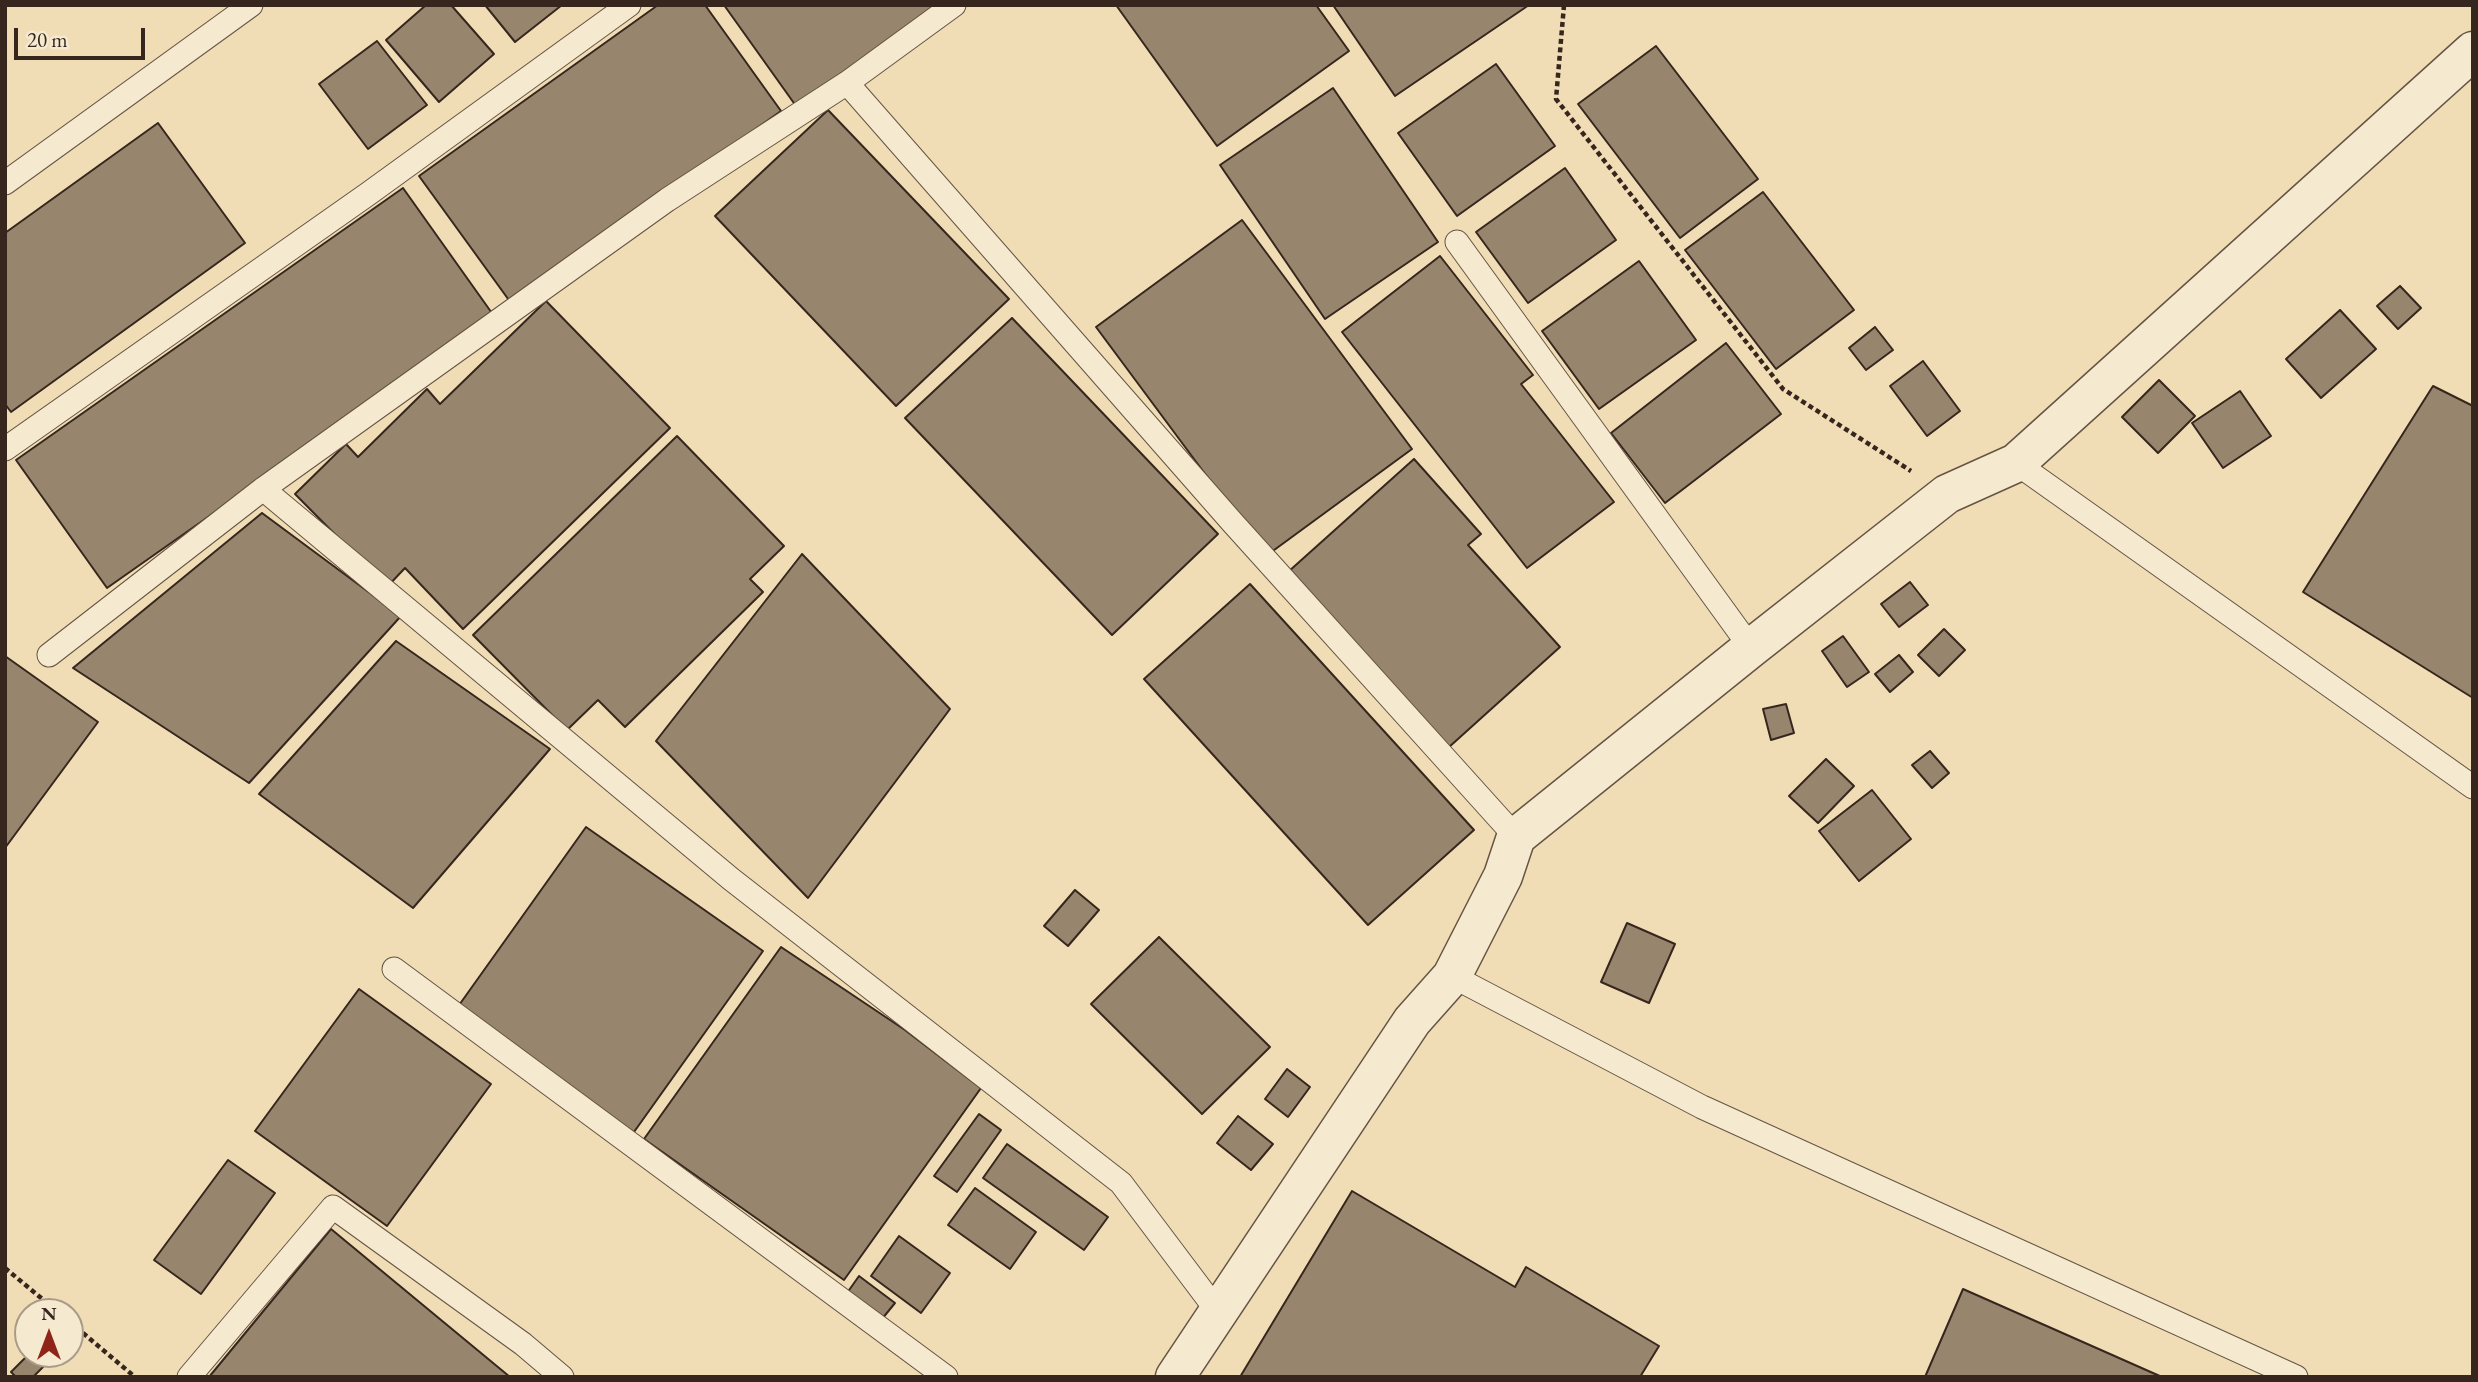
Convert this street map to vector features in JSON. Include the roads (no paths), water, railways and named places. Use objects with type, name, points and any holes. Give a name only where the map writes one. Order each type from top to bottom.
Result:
[{"type":"street","points":[[1175,1377],[1412,1021],[1452,976],[1503,876],[1516,837],[1947,494],[2016,463],[2473,51]]},
{"type":"lane","points":[[5,183],[251,5]]},
{"type":"lane","points":[[5,449],[357,202],[629,5]]},
{"type":"lane","points":[[49,655],[263,489],[667,200],[847,83],[954,5]]},
{"type":"lane","points":[[847,83],[1232,522],[1516,837]]},
{"type":"lane","points":[[1457,242],[1751,648]]},
{"type":"lane","points":[[2016,463],[2473,787]]},
{"type":"lane","points":[[263,489],[731,879],[1121,1184],[1218,1312]]},
{"type":"lane","points":[[394,969],[946,1377]]},
{"type":"lane","points":[[1452,976],[1702,1107],[2296,1377]]},
{"type":"lane","points":[[189,1377],[333,1207],[523,1344],[562,1377]]}]
